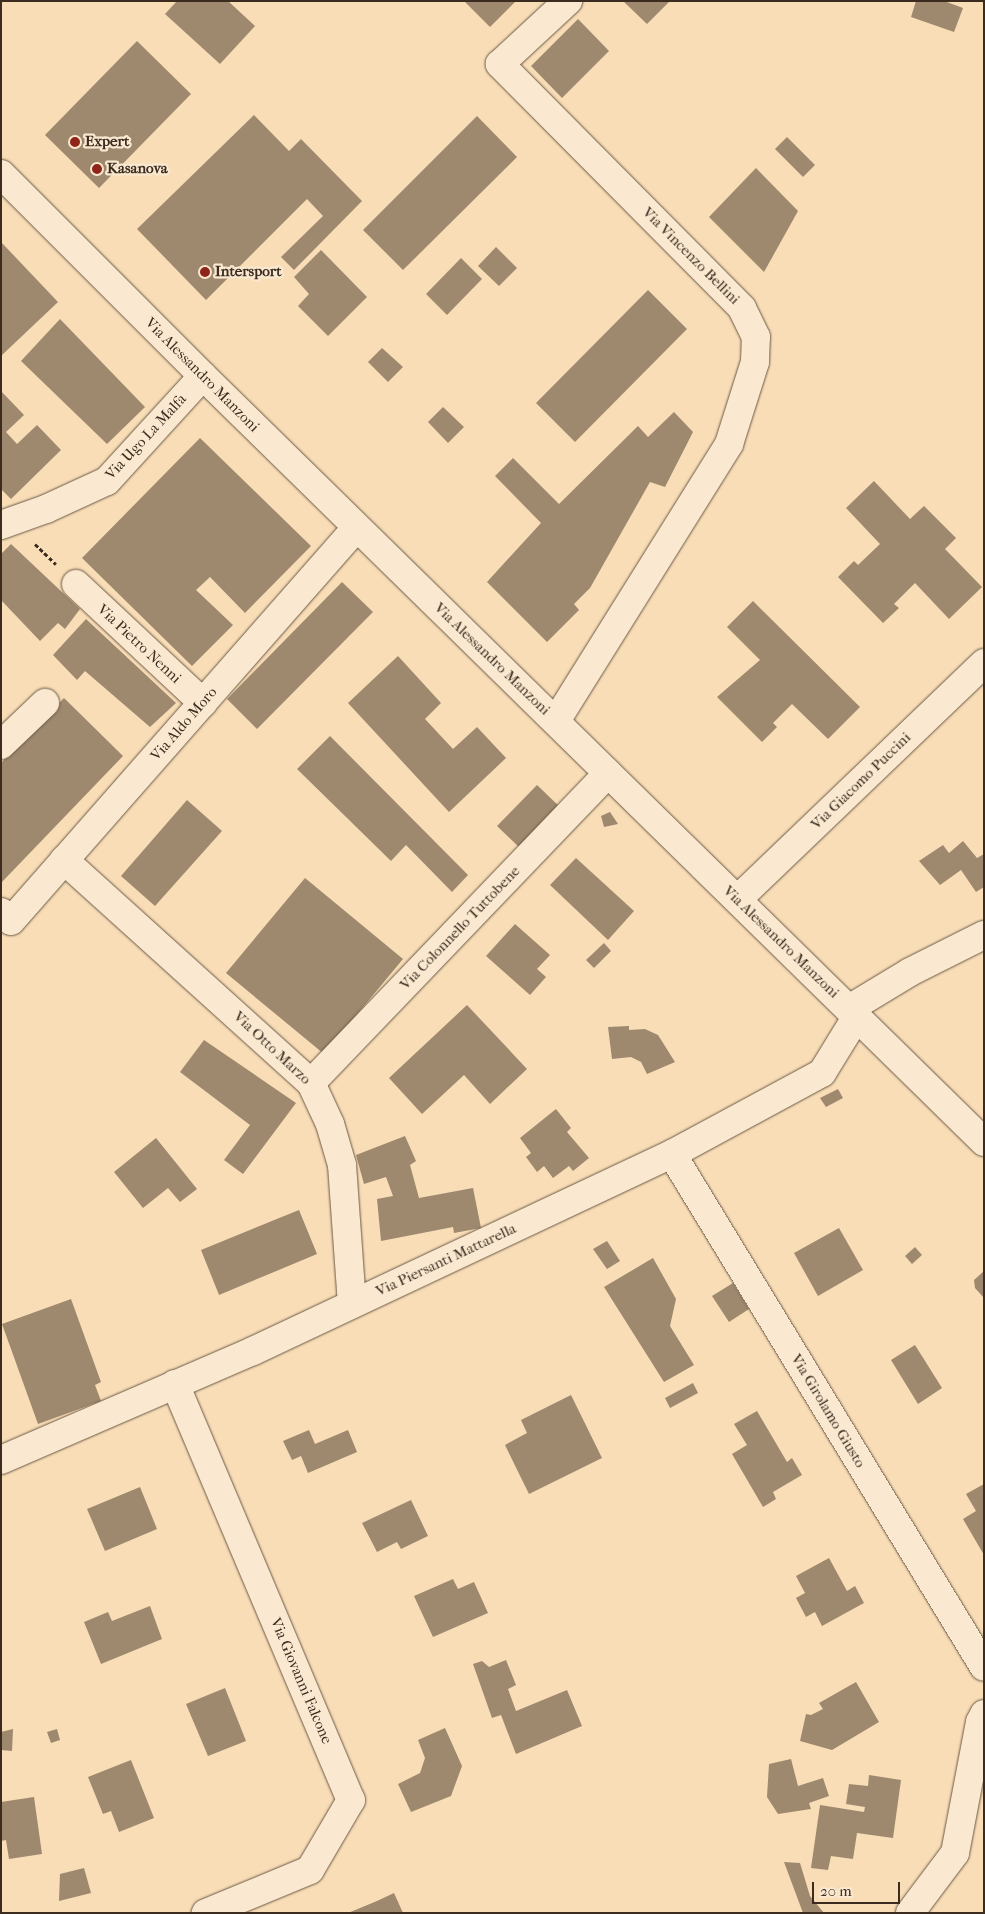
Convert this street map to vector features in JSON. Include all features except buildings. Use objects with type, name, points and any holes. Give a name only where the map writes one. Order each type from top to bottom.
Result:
[{"type":"street","name":"Via Vincenzo Bellini","points":[[556,721],[729,444],[755,362],[756,337],[742,308],[500,64],[568,1]]},
{"type":"street","name":"Via Alessandro Manzoni","points":[[1,174],[203,376],[984,1142]]},
{"type":"street","name":"Via Ugo La Malfa","points":[[5,519],[107,481],[203,376]]},
{"type":"street","name":"Via Aldo Moro","points":[[6,917],[64,860],[358,528]]},
{"type":"street","name":"Via Pietro Nenni","points":[[76,584],[203,703]]},
{"type":"street","name":"Via Giacomo Puccini","points":[[738,900],[984,663]]},
{"type":"street","points":[[1,745],[45,703]]},
{"type":"street","name":"Via Colonnello Tuttobene","points":[[311,1083],[608,773]]},
{"type":"street","name":"Via Otto Marzo","points":[[64,860],[311,1083],[330,1124],[342,1165],[352,1304]]},
{"type":"street","points":[[853,1012],[910,972],[984,934]]},
{"type":"street","name":"Via Piersanti Mattarella","points":[[1,1460],[352,1304],[672,1154],[822,1073],[853,1012]]},
{"type":"street","name":"Via Girolamo Giusto","points":[[672,1154],[984,1667]]},
{"type":"street","name":"Via Giovanni Falcone","points":[[175,1384],[351,1800],[310,1870],[206,1913]]},
{"type":"street","points":[[910,1913],[955,1853],[980,1722],[984,1714]]},
{"type":"path","points":[[5,519],[76,584]]},
{"type":"place","name":"Expert","points":[[75,142]]},
{"type":"place","name":"Kasanova","points":[[97,169]]},
{"type":"place","name":"Intersport","points":[[205,272]]}]
